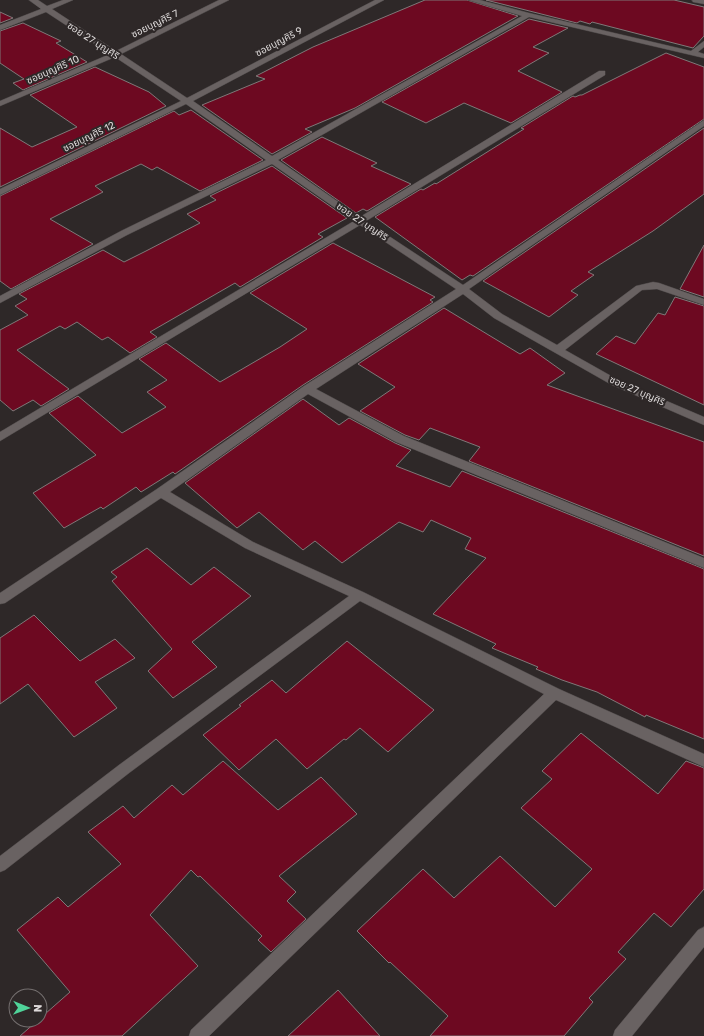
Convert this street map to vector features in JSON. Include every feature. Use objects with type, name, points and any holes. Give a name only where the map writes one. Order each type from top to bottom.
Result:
[{"type":"street","name":"ซอย 27 บุญศิริ","points":[[33,0],[114,55],[187,101],[360,221],[463,289],[498,316],[616,383],[704,420]]},
{"type":"street","points":[[0,28],[69,0]]},
{"type":"street","name":"ซอยบุญศิริ 7","points":[[114,55],[225,0]]},
{"type":"street","name":"ซอยบุญศิริ 9","points":[[187,101],[380,0]]},
{"type":"street","points":[[472,0],[528,15],[704,56]]},
{"type":"street","points":[[696,0],[704,2]]},
{"type":"street","points":[[0,300],[124,233],[272,160],[528,15]]},
{"type":"street","points":[[693,53],[704,43]]},
{"type":"street","name":"ซอยบุญศิริ 10","points":[[0,104],[114,55]]},
{"type":"street","points":[[0,437],[360,221],[602,73]]},
{"type":"street","name":"ซอยบุญศิริ 12","points":[[0,192],[187,101]]},
{"type":"street","points":[[0,599],[161,492],[308,389],[463,289],[704,122]]},
{"type":"street","points":[[558,350],[640,288],[653,285],[659,286],[704,302]]},
{"type":"street","points":[[308,389],[400,439],[704,563]]},
{"type":"street","points":[[161,492],[249,545],[359,595],[554,693],[704,761]]},
{"type":"street","points":[[0,865],[124,769],[359,595]]},
{"type":"street","points":[[197,1036],[554,693]]},
{"type":"street","points":[[621,1036],[704,935]]},
{"type":"building","points":[[425,0],[467,0],[518,16],[355,108],[305,129],[312,132],[272,154],[202,105],[265,79],[256,76],[313,47]]},
{"type":"building","points":[[486,0],[674,0],[704,7],[704,36],[693,48],[592,22],[590,24],[580,21],[577,23]]},
{"type":"building","points":[[0,12],[13,18],[0,23]]},
{"type":"building","points":[[529,19],[568,28],[533,47],[549,53],[518,71],[562,92],[511,123],[464,103],[426,123],[382,102]]},
{"type":"building","points":[[23,23],[61,41],[56,43],[87,62],[23,90],[13,83],[24,79],[0,63],[0,31]]},
{"type":"building","points":[[666,53],[704,67],[704,119],[473,276],[470,275],[462,280],[375,217],[421,189],[423,190],[435,183],[436,184],[524,129],[521,128],[573,96],[575,97],[582,95]]},
{"type":"building","points":[[95,67],[149,92],[166,106],[0,187],[0,128],[32,147],[77,127],[30,95]]},
{"type":"building","points":[[191,110],[263,160],[200,191],[157,167],[152,170],[141,164],[95,186],[103,192],[50,219],[93,244],[11,289],[0,281],[0,196],[174,111],[179,115]]},
{"type":"building","points":[[704,128],[704,194],[653,231],[588,272],[594,275],[571,291],[578,295],[549,317],[483,281]]},
{"type":"building","points":[[322,137],[377,163],[371,166],[411,184],[367,211],[363,209],[356,213],[281,160]]},
{"type":"building","points":[[272,166],[347,218],[318,234],[323,237],[240,287],[235,283],[150,332],[157,337],[130,353],[108,337],[102,340],[77,322],[65,329],[60,326],[17,350],[69,389],[41,406],[33,400],[13,411],[0,400],[0,330],[28,315],[15,306],[27,299],[19,294],[103,250],[124,262],[146,251],[200,223],[187,214],[216,200],[210,196]]},
{"type":"building","points":[[333,243],[435,297],[430,300],[433,302],[303,385],[175,474],[173,472],[141,492],[136,487],[103,509],[101,507],[64,528],[33,493],[96,455],[49,413],[78,396],[122,433],[166,407],[147,392],[167,380],[139,359],[166,343],[220,382],[280,347],[307,329],[250,293]]},
{"type":"building","points":[[704,245],[704,297],[680,289]]},
{"type":"building","points":[[675,297],[704,306],[704,405],[596,354],[616,336],[635,344],[658,313],[665,315]]},
{"type":"building","points":[[444,308],[520,354],[530,348],[565,373],[547,385],[704,442],[704,556],[469,461],[480,447],[430,428],[419,440],[405,435],[360,411],[395,387],[358,364]]},
{"type":"building","points":[[303,399],[339,425],[349,418],[411,450],[396,466],[450,487],[462,471],[704,569],[704,739],[646,715],[645,717],[597,692],[536,669],[538,667],[492,648],[496,644],[433,614],[486,558],[465,549],[471,538],[431,520],[423,532],[399,522],[342,563],[315,541],[303,550],[259,512],[237,528],[185,483]]},
{"type":"building","points":[[147,548],[191,585],[214,567],[251,596],[192,642],[217,667],[173,698],[148,671],[172,649],[112,581],[117,577],[111,572]]},
{"type":"building","points":[[34,615],[80,661],[115,639],[135,658],[95,682],[117,708],[74,737],[28,684],[0,704],[0,638]]},
{"type":"building","points":[[347,641],[434,710],[388,752],[360,728],[307,769],[276,739],[239,770],[203,735],[272,680],[286,693]]},
{"type":"building","points":[[581,733],[658,794],[686,761],[704,768],[704,889],[671,927],[654,913],[618,952],[626,959],[589,998],[593,1002],[564,1036],[430,1036],[448,1016],[390,962],[389,963],[357,931],[423,869],[454,898],[500,856],[555,907],[592,869],[521,808],[552,779],[542,771]]},
{"type":"building","points":[[223,761],[278,810],[321,777],[357,814],[279,876],[296,892],[287,901],[306,919],[271,952],[258,940],[262,936],[200,876],[198,877],[191,870],[150,915],[198,966],[122,1036],[20,1036],[29,1028],[48,1028],[48,1011],[70,992],[17,930],[58,897],[68,907],[121,864],[88,832],[123,806],[134,818],[172,785],[183,795]]},
{"type":"building","points":[[338,990],[380,1036],[288,1036]]}]
